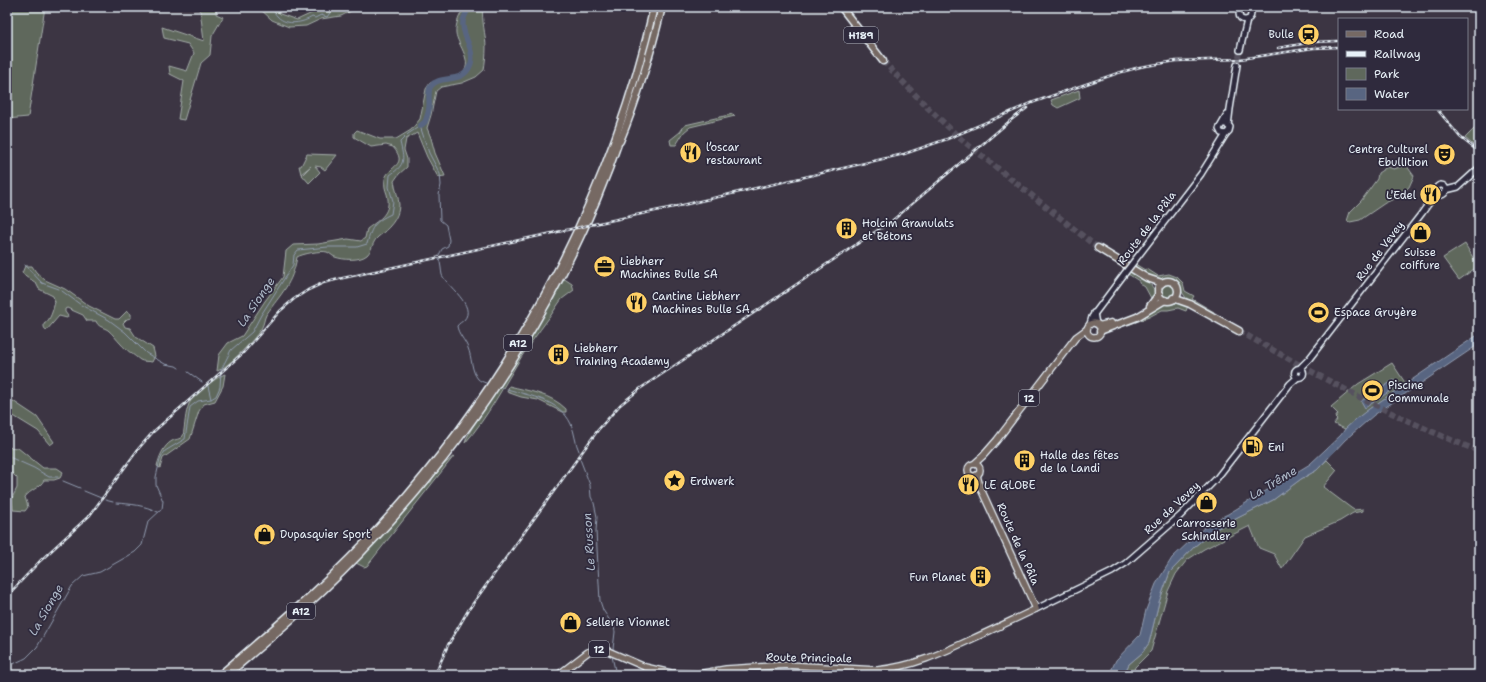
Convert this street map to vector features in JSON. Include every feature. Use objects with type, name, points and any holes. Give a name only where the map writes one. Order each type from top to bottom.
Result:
[{"type":"highway","name":"A12","points":[[220,675],[326,582],[384,522],[448,446],[505,364],[554,278],[574,238],[596,188],[615,141],[631,93],[654,7]]},
{"type":"highway","name":"A12","points":[[227,675],[306,606],[360,554],[413,496],[461,435],[508,366],[550,294],[585,225],[635,103],[654,38],[660,7]]},
{"type":"highway","name":"H189","points":[[842,7],[883,61]]},
{"type":"highway","points":[[1098,248],[1147,278],[1162,283],[1166,281],[1172,282],[1176,286],[1177,292],[1190,304]]},
{"type":"highway","points":[[1147,278],[1165,300]]},
{"type":"highway","name":"12","points":[[1093,328],[1137,314],[1154,303],[1162,283]]},
{"type":"highway","points":[[1177,292],[1173,298],[1190,304],[1238,332]]},
{"type":"highway","name":"12","points":[[1093,328],[1137,318],[1165,300],[1173,298]]},
{"type":"main road","points":[[1240,50],[1244,19],[1240,13],[1246,8],[1251,12],[1251,16],[1244,19]]},
{"type":"main road","points":[[1226,125],[1237,65]]},
{"type":"main road","name":"Route de la Pâla","points":[[1093,328],[1094,313],[1199,177],[1230,130],[1226,125],[1220,128],[1214,153]]},
{"type":"main road","points":[[1220,132],[1226,134]]},
{"type":"main road","points":[[1446,190],[1445,187],[1440,185],[1437,187],[1438,194],[1444,194],[1446,190],[1458,187],[1479,168]]},
{"type":"main road","name":"Rue de Vevey","points":[[1036,609],[1089,584],[1126,563],[1180,516],[1217,478],[1296,376],[1295,370],[1301,370],[1438,194]]},
{"type":"main road","name":"12","points":[[976,465],[1074,340],[1093,328]]},
{"type":"main road","name":"Route de la Pâla","points":[[975,475],[980,470],[976,465],[971,465],[968,469],[969,473],[975,475],[1036,609]]},
{"type":"main road","name":"Route Principale","points":[[558,675],[588,652],[601,648],[645,667],[683,674],[698,674],[726,669],[787,665],[877,670],[889,669],[927,659],[1036,609]]},
{"type":"green space","points":[[7,7],[45,7],[28,117],[7,119]]},
{"type":"green space","points":[[186,7],[217,7],[216,14],[223,17],[212,36],[210,55],[201,63],[184,120],[178,119],[184,81],[170,74],[169,66],[187,71],[194,53],[188,44],[164,38],[162,27],[204,41],[200,10]]},
{"type":"green space","points":[[258,7],[275,7],[280,14],[297,20],[325,7],[359,7],[341,16],[321,19],[306,26],[289,27],[272,20]]},
{"type":"green space","points":[[464,7],[483,7],[486,48],[485,62],[484,70],[476,77],[462,83],[441,87],[436,91],[427,128],[435,153],[445,176],[438,177],[427,157],[417,133],[406,139],[404,150],[407,159],[407,167],[394,181],[399,202],[399,210],[389,227],[376,239],[369,253],[364,257],[351,259],[334,257],[328,252],[312,253],[297,257],[289,282],[266,315],[263,326],[259,332],[235,358],[222,369],[217,371],[219,355],[228,343],[242,336],[283,277],[286,251],[293,245],[318,244],[348,239],[361,241],[365,238],[367,229],[384,215],[388,206],[385,179],[387,174],[399,162],[399,158],[393,147],[386,145],[371,147],[354,137],[354,133],[357,130],[380,139],[396,139],[411,130],[420,119],[426,89],[430,83],[460,76],[464,71],[466,60],[457,38],[456,26]]},
{"type":"green space","points":[[1079,90],[1080,98],[1058,108],[1053,105],[1051,100]]},
{"type":"green space","points":[[733,114],[735,116],[690,127],[684,132],[676,145],[671,145],[670,140],[680,132],[685,125]]},
{"type":"green space","points":[[1479,115],[1479,150],[1465,138],[1476,127]]},
{"type":"green space","points":[[307,154],[337,155],[325,170],[321,167],[315,166],[320,172],[309,183],[302,175],[311,166],[301,174],[299,166],[301,166]]},
{"type":"green space","points":[[1406,165],[1414,176],[1409,187],[1396,198],[1385,203],[1360,220],[1350,222],[1347,221],[1350,212],[1361,201],[1377,179],[1378,173],[1387,167],[1394,169]]},
{"type":"green space","points":[[1465,244],[1478,266],[1459,280],[1443,258]]},
{"type":"green space","points":[[1135,264],[1158,276],[1169,274],[1177,277],[1183,283],[1185,291],[1194,296],[1192,299],[1214,312],[1212,314],[1186,298],[1174,280],[1170,278],[1159,280],[1151,277],[1133,267]]},
{"type":"green space","points":[[25,266],[32,266],[45,280],[65,289],[89,306],[115,319],[119,319],[127,311],[131,314],[131,318],[127,319],[123,323],[125,327],[130,328],[136,337],[153,348],[155,356],[152,362],[140,360],[125,348],[108,330],[98,325],[96,321],[87,321],[83,315],[67,308],[65,309],[65,312],[68,316],[67,318],[59,316],[46,331],[44,324],[50,317],[55,302],[53,296],[39,289],[36,283],[22,273]]},
{"type":"green space","points":[[1130,271],[1152,286],[1156,294],[1152,300],[1145,287],[1128,274]]},
{"type":"green space","points":[[563,278],[572,284],[574,290],[562,299],[526,349],[488,412],[465,443],[486,404],[513,368]]},
{"type":"green space","points":[[1168,282],[1175,287],[1176,290],[1171,297],[1168,298],[1161,293],[1160,290],[1165,283]]},
{"type":"green space","points":[[1174,302],[1188,306],[1186,311],[1178,308],[1162,310],[1128,325],[1127,323],[1164,303]]},
{"type":"green space","name":"Piscine Communale","points":[[1392,363],[1406,384],[1369,409],[1345,429],[1334,424],[1337,420],[1335,418],[1338,414],[1331,407],[1358,384]]},
{"type":"green space","points":[[225,374],[223,386],[215,401],[204,404],[199,411],[190,439],[163,458],[160,468],[157,466],[160,456],[166,446],[172,441],[183,436],[187,411],[191,400],[205,387]]},
{"type":"green space","points":[[509,386],[547,396],[566,409],[566,412],[562,412],[538,400],[521,397],[507,392]]},
{"type":"green space","points":[[7,397],[37,417],[54,442],[50,445],[38,431],[7,412]]},
{"type":"green space","points":[[7,447],[18,448],[43,468],[57,468],[63,472],[60,478],[54,480],[44,480],[25,497],[28,507],[25,511],[13,510],[12,498],[17,488],[17,478],[12,473],[7,472]]},
{"type":"green space","points":[[454,456],[367,566],[364,567],[356,563],[383,535],[428,483],[431,482],[441,467]]},
{"type":"green space","points":[[1327,460],[1337,470],[1323,487],[1354,510],[1363,509],[1363,511],[1353,513],[1340,521],[1305,536],[1282,569],[1274,554],[1259,548],[1250,526],[1204,549],[1187,560],[1176,574],[1168,591],[1151,651],[1135,667],[1132,675],[1126,675],[1129,664],[1142,653],[1149,643],[1159,602],[1170,572],[1195,546],[1216,529],[1273,500],[1301,479],[1317,470]]},
{"type":"water","points":[[1479,334],[1479,344],[1374,415],[1345,440],[1317,470],[1301,479],[1273,500],[1216,529],[1195,546],[1170,572],[1159,602],[1149,643],[1142,653],[1129,664],[1125,675],[1109,675],[1116,660],[1140,635],[1146,610],[1156,584],[1172,558],[1209,523],[1228,514],[1310,464],[1341,435],[1345,429],[1369,409]]},
{"type":"water","points":[[1394,380],[1398,386],[1378,399],[1374,393]]},
{"type":"water","points":[[1372,394],[1377,400],[1365,408],[1361,401]]},
{"type":"waterway","points":[[270,7],[277,16],[290,23],[304,21],[321,15],[327,17],[334,7]]},
{"type":"waterway","name":"La Sionge","points":[[420,126],[425,122],[429,111],[429,91],[431,86],[440,80],[457,78],[466,72],[470,66],[472,54],[463,27],[463,19],[469,7]]},
{"type":"waterway","name":"La Sionge","points":[[7,667],[26,658],[37,647],[72,586],[83,576],[100,572],[135,552],[142,545],[148,522],[162,509],[163,501],[156,485],[156,477],[160,460],[165,451],[185,439],[190,407],[198,401],[211,399],[216,396],[220,387],[221,370],[231,350],[252,332],[293,265],[294,255],[298,250],[328,247],[357,247],[367,244],[374,225],[391,214],[393,201],[389,187],[390,175],[399,168],[402,161],[403,157],[400,142],[408,134],[420,126],[429,153],[440,174],[440,220],[446,225],[449,240],[448,246],[442,249],[439,255]]},
{"type":"waterway","name":"Le Russon","points":[[439,259],[442,275],[460,296],[467,309],[467,314],[464,320],[457,326],[468,348],[476,376],[478,379],[486,383]]},
{"type":"waterway","points":[[25,265],[42,283],[59,289]]},
{"type":"waterway","points":[[62,291],[81,305],[109,320],[125,332],[146,353],[165,364],[179,368]]},
{"type":"waterway","points":[[188,372],[202,382]]},
{"type":"waterway","points":[[208,386],[211,399]]},
{"type":"waterway","name":"Le Russon","points":[[507,389],[544,400],[560,409],[571,424],[579,451]]},
{"type":"waterway","points":[[7,456],[34,468],[49,477],[58,477]]},
{"type":"waterway","name":"Le Russon","points":[[580,459],[590,485],[591,497],[597,517],[596,531],[600,601],[603,610],[612,624]]},
{"type":"waterway","points":[[63,481],[80,488]]},
{"type":"waterway","points":[[84,491],[101,498]]},
{"type":"waterway","points":[[105,500],[113,502]]},
{"type":"waterway","points":[[116,503],[143,506],[158,512]]},
{"type":"waterway","name":"Le Russon","points":[[613,649],[615,632],[614,626]]},
{"type":"waterway","name":"Le Russon","points":[[612,656],[616,675]]},
{"type":"waterway","points":[[10,666],[10,675]]},
{"type":"tunnel","points":[[1237,65],[1240,50]]},
{"type":"tunnel","points":[[883,61],[926,106],[962,140],[1098,248]]},
{"type":"tunnel","points":[[1239,331],[1357,396],[1417,425],[1479,451]]},
{"type":"railway","points":[[1278,48],[1314,42],[1337,41]]},
{"type":"railway","points":[[7,596],[40,561],[90,515],[139,448],[153,432],[243,353],[280,311],[294,299],[323,283],[683,205],[904,154],[947,139],[1034,102],[1118,73],[1140,67],[1176,61],[1240,59],[1313,48],[1338,47]]},
{"type":"railway","points":[[435,675],[448,645],[469,609],[598,430],[620,405],[641,388],[893,220],[1027,108]]},
{"type":"railway","points":[[1438,110],[1460,137],[1479,152]]},
{"type":"place","name":"Bulle","points":[[1309,34]]},
{"type":"place","name":"l’oscar restaurant","points":[[690,153]]},
{"type":"place","name":"Centre Culturel Ebullition","points":[[1444,155]]},
{"type":"place","name":"L'Edel","points":[[1431,195]]},
{"type":"place","name":"Holcim Granulats et Bétons","points":[[846,229]]},
{"type":"place","name":"Suisse coiffure","points":[[1420,232]]},
{"type":"place","name":"Liebherr Machines Bulle SA","points":[[605,267]]},
{"type":"place","name":"Cantine Liebherr Machines Bulle SA","points":[[637,302]]},
{"type":"place","name":"Espace Gruyère","points":[[1318,312]]},
{"type":"place","name":"Liebherr Training Academy","points":[[559,354]]},
{"type":"place","name":"Piscine Communale","points":[[1372,391]]},
{"type":"place","name":"Eni","points":[[1252,447]]},
{"type":"place","name":"Halle des fêtes de la Landi","points":[[1025,461]]},
{"type":"place","name":"Erdwerk","points":[[674,481]]},
{"type":"place","name":"LE GLOBE","points":[[969,485]]},
{"type":"place","name":"Carrosserie Schindler","points":[[1206,503]]},
{"type":"place","name":"Dupasquier Sport","points":[[264,534]]},
{"type":"place","name":"Fun Planet","points":[[981,577]]},
{"type":"place","name":"Sellerie Vionnet","points":[[571,622]]},
{"type":"water label","name":"La Trême","points":[[1273,483]]}]
